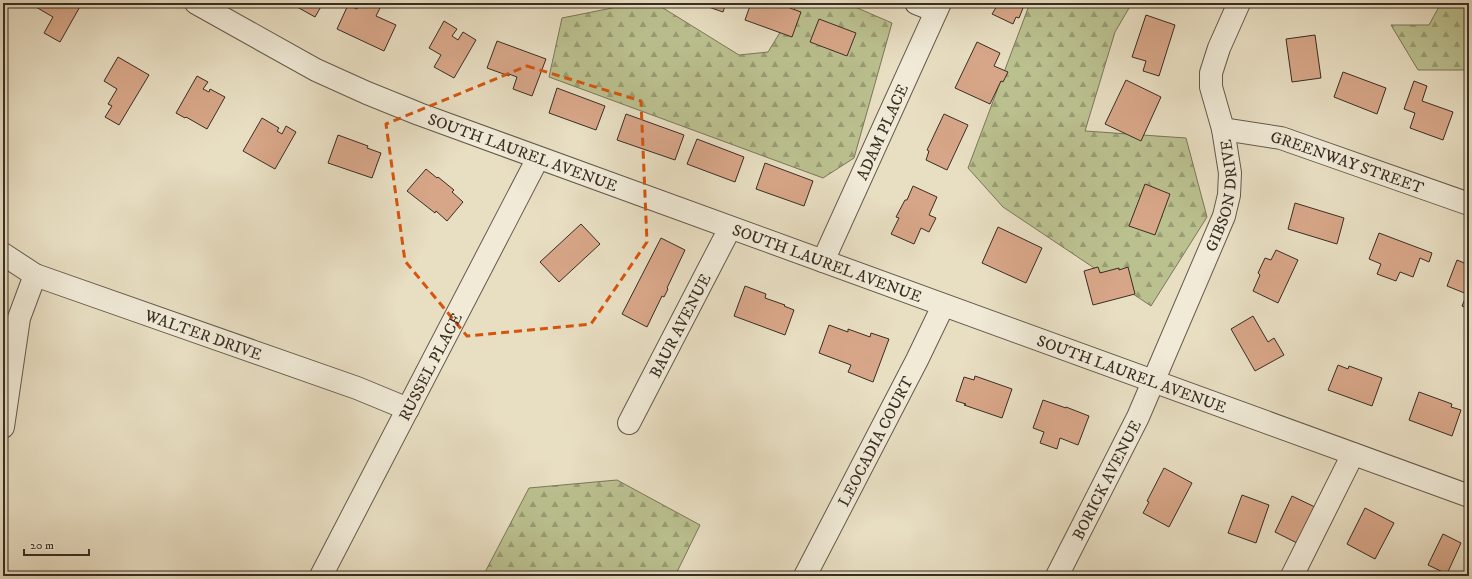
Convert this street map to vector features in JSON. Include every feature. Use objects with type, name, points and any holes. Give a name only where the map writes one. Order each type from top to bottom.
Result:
[{"type":"street","name":"SOUTH LAUREL AVENUE","points":[[196,3],[316,70],[426,117],[1469,496]]},
{"type":"street","points":[[916,3],[938,7]]},
{"type":"street","name":"GIBSON DRIVE","points":[[1152,382],[1224,216],[1229,195],[1230,173],[1223,128],[1211,87],[1211,73],[1219,48],[1239,3]]},
{"type":"street","name":"ADAM PLACE","points":[[823,261],[938,7]]},
{"type":"street","name":"GREENWAY STREET","points":[[1223,128],[1281,138],[1469,204]]},
{"type":"street","name":"RUSSEL PLACE","points":[[321,576],[538,158]]},
{"type":"street","name":"BAUR AVENUE","points":[[629,423],[730,228]]},
{"type":"street","name":"WALTER DRIVE","points":[[3,254],[35,275],[357,388],[408,409]]},
{"type":"street","points":[[3,427],[19,318],[35,275]]},
{"type":"street","name":"LEOCADIA COURT","points":[[805,576],[917,360],[943,306]]},
{"type":"street","name":"BORICK AVENUE","points":[[1057,576],[1124,444],[1152,382]]},
{"type":"street","points":[[1292,576],[1353,454]]},
{"type":"highlighted area","points":[[527,66],[641,101],[647,242],[591,324],[467,336],[405,261],[386,124]]},
{"type":"green space","points":[[637,3],[655,3],[739,55],[768,52],[798,3],[846,3],[892,23],[854,158],[823,178],[549,77],[562,18]]},
{"type":"green space","points":[[1030,3],[1132,3],[1115,32],[1085,131],[1186,138],[1207,217],[1151,306],[1003,207],[968,168]]},
{"type":"green space","points":[[1441,3],[1469,3],[1469,82],[1465,70],[1418,70],[1391,25],[1429,25]]},
{"type":"green space","points":[[617,480],[700,525],[675,576],[483,576],[529,488]]},
{"type":"building","points":[[29,3],[82,3],[60,42],[44,33],[53,17]]},
{"type":"building","points":[[290,3],[323,3],[315,17]]},
{"type":"building","points":[[360,3],[370,3],[380,8],[376,16],[396,25],[384,51],[337,29],[348,5],[357,9]]},
{"type":"building","points":[[697,3],[726,3],[723,12]]},
{"type":"building","points":[[751,3],[776,3],[801,12],[792,37],[745,20]]},
{"type":"building","points":[[994,3],[1025,3],[1019,18],[1016,17],[1013,24],[992,14],[997,6]]},
{"type":"building","points":[[1146,15],[1175,25],[1159,76],[1143,71],[1146,61],[1132,57]]},
{"type":"building","points":[[819,19],[856,33],[847,56],[810,42]]},
{"type":"building","points":[[444,21],[457,29],[452,36],[458,40],[463,32],[476,40],[454,78],[434,67],[441,55],[429,48]]},
{"type":"building","points":[[1315,35],[1321,78],[1292,82],[1286,39]]},
{"type":"building","points":[[497,41],[546,59],[532,96],[513,89],[517,77],[509,74],[509,76],[487,68]]},
{"type":"building","points":[[977,42],[1000,53],[994,66],[1008,72],[1003,82],[1001,81],[990,104],[955,88]]},
{"type":"building","points":[[118,57],[149,75],[119,125],[105,117],[112,106],[108,104],[117,89],[104,81]]},
{"type":"building","points":[[1343,72],[1386,88],[1377,114],[1334,97]]},
{"type":"building","points":[[197,76],[208,82],[203,89],[209,92],[210,89],[225,97],[207,129],[176,113]]},
{"type":"building","points":[[1126,80],[1161,97],[1141,141],[1105,124]]},
{"type":"building","points":[[1414,81],[1427,86],[1422,101],[1453,112],[1443,140],[1410,128],[1415,113],[1404,109]]},
{"type":"building","points":[[557,88],[605,106],[596,130],[549,113]]},
{"type":"building","points":[[626,114],[684,135],[675,160],[617,140]]},
{"type":"building","points":[[944,114],[968,125],[947,170],[926,160],[929,151],[927,150]]},
{"type":"building","points":[[262,118],[279,128],[277,131],[282,134],[286,126],[296,132],[275,169],[243,151]]},
{"type":"building","points":[[338,135],[368,146],[367,148],[381,153],[372,178],[328,163]]},
{"type":"building","points":[[697,139],[744,157],[735,182],[687,164]]},
{"type":"building","points":[[765,163],[813,181],[804,206],[756,189]]},
{"type":"building","points":[[426,169],[454,190],[452,192],[463,202],[447,221],[436,211],[435,213],[407,191]]},
{"type":"building","points":[[1145,184],[1170,194],[1155,235],[1129,226]]},
{"type":"building","points":[[913,186],[937,197],[929,215],[936,218],[929,232],[921,228],[914,244],[891,234],[899,218],[896,217],[905,200],[907,200]]},
{"type":"building","points":[[1295,203],[1344,218],[1337,244],[1288,229]]},
{"type":"building","points":[[581,224],[600,244],[559,282],[540,262]]},
{"type":"building","points":[[998,227],[1042,248],[1026,283],[982,263]]},
{"type":"building","points":[[1379,233],[1432,253],[1429,262],[1420,258],[1413,277],[1400,272],[1396,281],[1377,274],[1381,264],[1369,259]]},
{"type":"building","points":[[661,238],[685,250],[667,288],[668,289],[664,297],[662,296],[647,327],[622,314]]},
{"type":"building","points":[[1276,250],[1298,260],[1278,303],[1253,291],[1260,275],[1258,273],[1265,258],[1271,260]]},
{"type":"building","points":[[1457,260],[1469,265],[1469,309],[1462,306],[1467,294],[1447,286]]},
{"type":"building","points":[[1098,267],[1100,273],[1128,267],[1135,294],[1093,305],[1084,271]]},
{"type":"building","points":[[745,286],[766,294],[765,298],[794,310],[785,335],[734,316]]},
{"type":"building","points":[[1253,316],[1268,342],[1274,338],[1284,355],[1255,371],[1231,329]]},
{"type":"building","points":[[829,325],[848,332],[848,329],[870,337],[871,333],[889,339],[873,382],[848,372],[851,365],[819,353]]},
{"type":"building","points":[[1338,365],[1348,369],[1349,366],[1382,378],[1372,406],[1328,390]]},
{"type":"building","points":[[975,376],[1012,389],[1002,418],[956,401],[964,377],[974,380]]},
{"type":"building","points":[[1419,392],[1452,404],[1451,407],[1461,410],[1452,436],[1409,420]]},
{"type":"building","points":[[1043,400],[1089,416],[1078,445],[1060,438],[1057,449],[1040,443],[1044,432],[1033,428]]},
{"type":"building","points":[[1164,468],[1192,483],[1169,527],[1143,513],[1149,502],[1147,501]]},
{"type":"building","points":[[1242,495],[1269,505],[1256,543],[1228,533]]},
{"type":"building","points":[[1292,496],[1317,508],[1299,544],[1275,532]]},
{"type":"building","points":[[1365,508],[1394,523],[1375,559],[1347,544]]},
{"type":"building","points":[[1443,534],[1461,543],[1447,574],[1428,565]]}]
